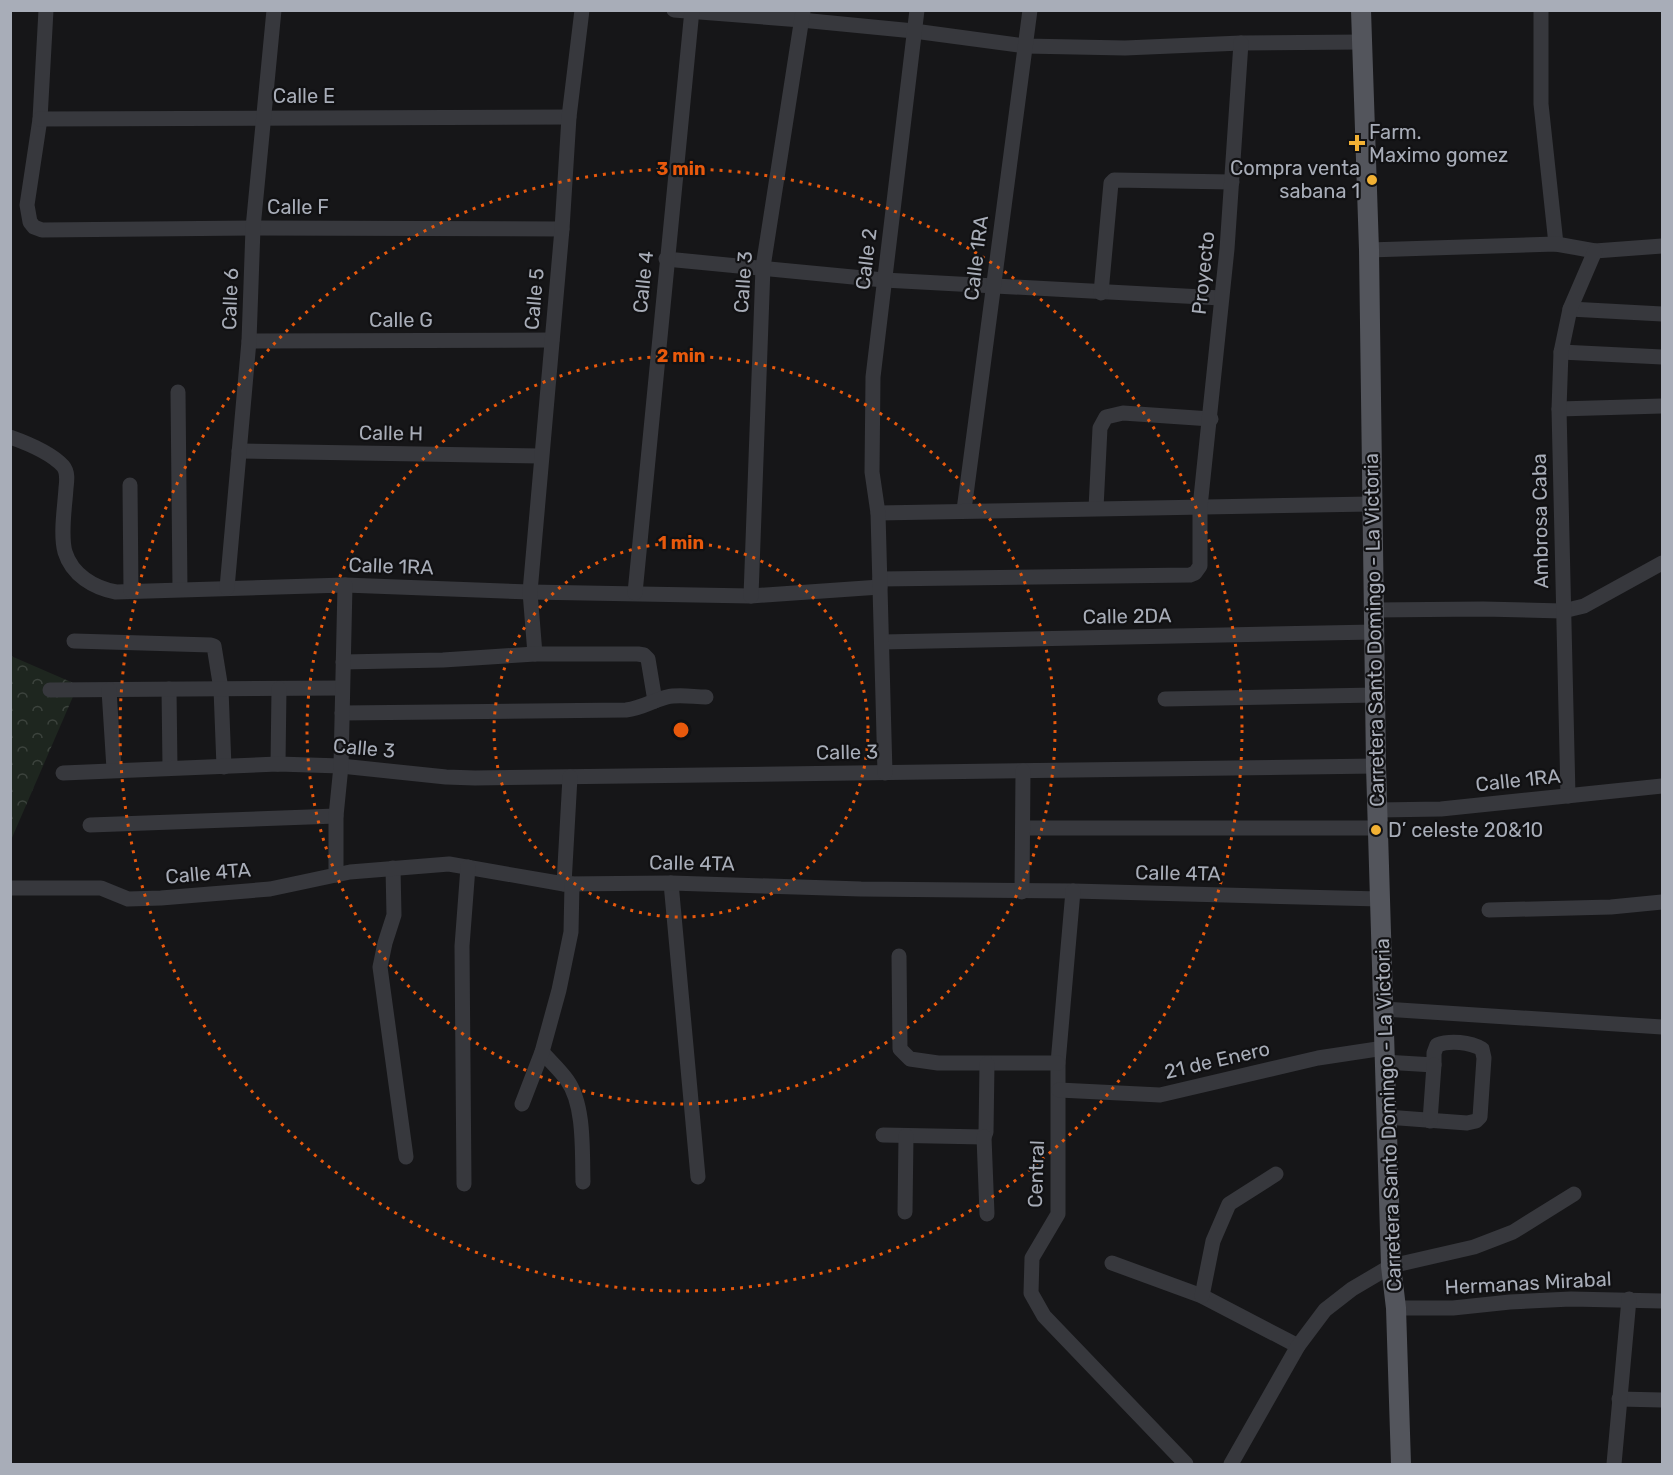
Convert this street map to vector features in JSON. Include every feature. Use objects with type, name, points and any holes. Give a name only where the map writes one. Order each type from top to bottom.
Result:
[{"type":"main road","name":"Carretera Santo Domingo - La Victoria","points":[[1361,10],[1369,250],[1376,766],[1391,1266],[1396,1308],[1401,1464]]},
{"type":"street","points":[[40,119],[46,10]]},
{"type":"street","name":"Calle 6","points":[[227,588],[249,341],[253,228],[262,117],[274,10]]},
{"type":"street","name":"Calle 5","points":[[535,654],[530,592],[562,229],[569,117],[582,10]]},
{"type":"street","points":[[674,10],[802,15],[1025,46],[1125,48],[1242,43],[1362,42]]},
{"type":"street","name":"Calle 2","points":[[885,773],[878,513],[872,472],[873,377],[917,10]]},
{"type":"street","name":"Calle 1RA","points":[[964,510],[1030,10]]},
{"type":"street","points":[[1541,10],[1541,104],[1556,244]]},
{"type":"street","name":"Calle 4","points":[[635,593],[692,11]]},
{"type":"street","name":"Calle 3","points":[[751,596],[763,267],[802,15]]},
{"type":"street","name":"Proyecto","points":[[880,583],[1190,575],[1195,573],[1200,566],[1200,507],[1227,249],[1242,43]]},
{"type":"street","name":"Calle E","points":[[40,119],[569,117]]},
{"type":"street","name":"Calle F","points":[[40,119],[27,206],[30,222],[34,227],[42,230],[562,229]]},
{"type":"street","points":[[1101,292],[1111,183],[1114,180],[1232,182]]},
{"type":"street","points":[[1369,250],[1556,244],[1595,251],[1662,246]]},
{"type":"street","name":"Ambrosa Caba","points":[[1568,796],[1559,409],[1561,352],[1570,309],[1595,251]]},
{"type":"street","points":[[666,259],[884,280],[1221,298]]},
{"type":"street","points":[[1570,309],[1662,314]]},
{"type":"street","name":"Calle G","points":[[249,341],[552,340]]},
{"type":"street","points":[[1561,352],[1662,357]]},
{"type":"street","points":[[178,392],[180,589]]},
{"type":"street","points":[[1559,409],[1662,406]]},
{"type":"street","points":[[1096,508],[1100,428],[1106,417],[1123,413],[1211,419]]},
{"type":"street","name":"Calle 1RA","points":[[10,437],[32,445],[63,466],[67,474],[63,524],[65,552],[74,568],[87,582],[101,589],[116,592],[345,585],[530,592],[751,596],[880,583]]},
{"type":"street","name":"Calle H","points":[[239,451],[541,456]]},
{"type":"street","points":[[130,485],[131,591]]},
{"type":"street","points":[[878,513],[1371,504]]},
{"type":"street","points":[[1374,610],[1563,611],[1584,606],[1662,562]]},
{"type":"street","points":[[336,875],[336,816],[341,766],[345,585]]},
{"type":"street","name":"Calle 2DA","points":[[882,642],[1374,632]]},
{"type":"street","points":[[74,641],[214,646],[221,689],[224,767]]},
{"type":"street","points":[[343,662],[443,660],[535,654],[644,655],[648,659],[655,701]]},
{"type":"street","points":[[50,690],[342,688]]},
{"type":"street","points":[[278,764],[279,689]]},
{"type":"street","points":[[109,690],[114,770]]},
{"type":"street","points":[[169,690],[170,768]]},
{"type":"street","points":[[1165,699],[1375,695]]},
{"type":"street","points":[[342,713],[626,710],[641,708],[671,696],[706,698]]},
{"type":"street","name":"Calle 3","points":[[63,773],[278,764],[341,766],[446,777],[1376,766]]},
{"type":"street","points":[[1022,892],[1023,771]]},
{"type":"street","points":[[522,1104],[542,1052],[560,990],[571,932],[568,884],[570,777]]},
{"type":"street","name":"Calle 1RA","points":[[1023,828],[1378,819],[1662,786]]},
{"type":"street","points":[[90,825],[336,816]]},
{"type":"street","name":"Calle 4TA","points":[[10,888],[101,888],[128,899],[161,898],[270,889],[336,875],[449,864],[568,884],[670,883],[1380,899]]},
{"type":"street","points":[[464,1184],[462,946],[468,867]]},
{"type":"street","points":[[393,868],[394,915],[380,967],[406,1157]]},
{"type":"street","points":[[670,883],[698,1178]]},
{"type":"street","name":"Central","points":[[1073,891],[1058,1063],[1058,1214],[1032,1258],[1031,1293],[1044,1316],[1186,1464]]},
{"type":"street","points":[[1489,910],[1611,907],[1662,902]]},
{"type":"street","points":[[899,956],[900,1049],[910,1059],[938,1063],[1058,1063]]},
{"type":"street","points":[[1384,1009],[1662,1027]]},
{"type":"street","points":[[1386,1117],[1467,1123],[1476,1121],[1480,1117],[1484,1058],[1482,1049],[1475,1045],[1445,1042],[1437,1045],[1434,1053],[1430,1120]]},
{"type":"street","points":[[542,1052],[568,1082],[577,1106],[582,1141],[583,1182]]},
{"type":"street","name":"21 de Enero","points":[[1059,1090],[1160,1095],[1318,1058],[1384,1055],[1434,1065]]},
{"type":"street","points":[[987,1064],[984,1137],[987,1214]]},
{"type":"street","points":[[883,1135],[984,1137]]},
{"type":"street","points":[[905,1212],[906,1136]]},
{"type":"street","points":[[1202,1296],[1213,1241],[1229,1204],[1276,1174]]},
{"type":"street","points":[[1231,1464],[1298,1346],[1325,1310],[1352,1289],[1391,1266],[1474,1247],[1513,1232],[1574,1194]]},
{"type":"street","points":[[1112,1263],[1202,1296],[1298,1346]]},
{"type":"street","points":[[1614,1464],[1629,1299]]},
{"type":"street","name":"Hermanas Mirabal","points":[[1396,1308],[1453,1308],[1510,1302],[1662,1300]]},
{"type":"street","points":[[1619,1399],[1662,1400]]},
{"type":"green space","points":[[11,656],[78,685],[11,840]]},
{"type":"place","name":"Farm. Maximo gomez","points":[[1357,143]]},
{"type":"place","name":"Compra venta sabana 1","points":[[1372,180]]},
{"type":"place","name":"D’ celeste 20&10","points":[[1376,830]]}]
